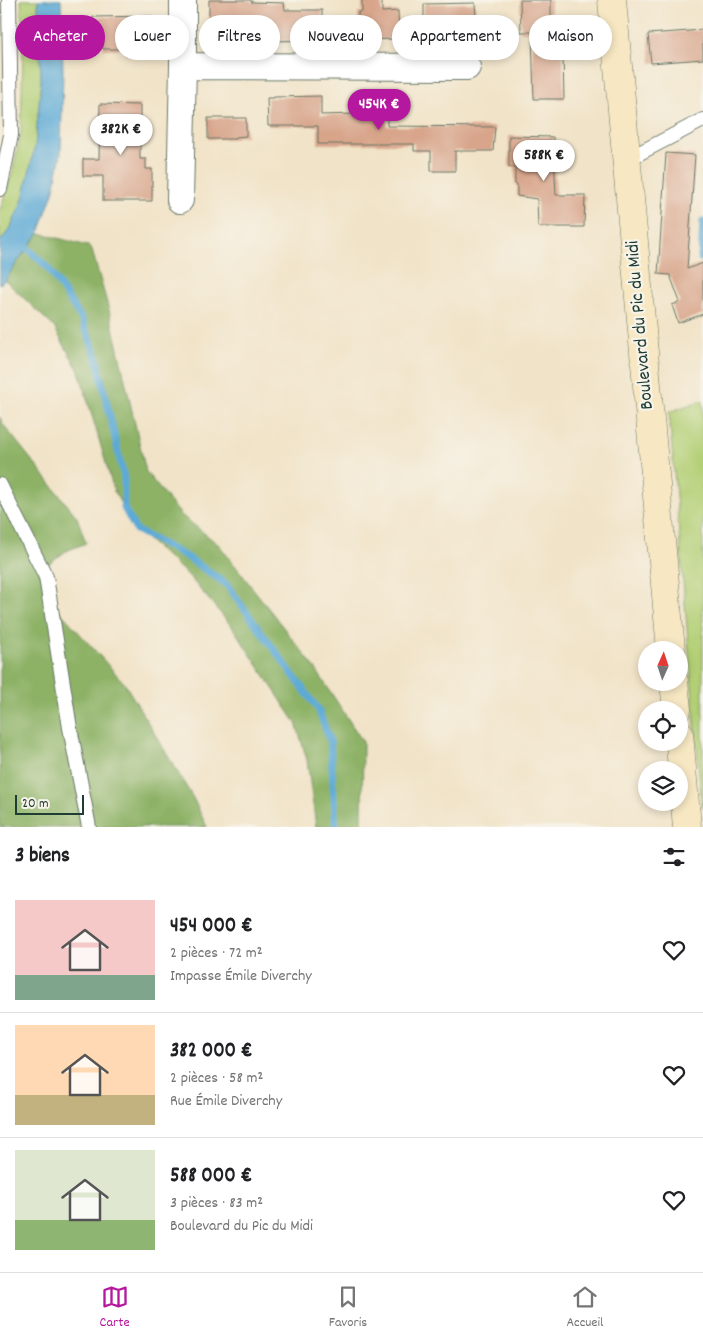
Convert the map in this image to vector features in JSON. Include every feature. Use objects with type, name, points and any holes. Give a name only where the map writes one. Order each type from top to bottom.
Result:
[{"type":"main road","name":"Boulevard du Pic du Midi","points":[[612,0],[670,641]]},
{"type":"main road","points":[[681,751],[687,827]]},
{"type":"street","points":[[180,200],[183,0]]},
{"type":"street","points":[[183,66],[467,67]]},
{"type":"lane","points":[[0,188],[11,135],[10,0]]},
{"type":"lane","points":[[626,160],[703,120]]},
{"type":"lane","points":[[0,485],[46,576],[70,728],[89,827]]},
{"type":"green space","points":[[21,0],[38,0],[39,15],[22,15]]},
{"type":"green space","points":[[23,60],[40,60],[41,83],[35,146],[23,199],[11,227],[0,242],[0,210],[12,174],[21,133]]},
{"type":"green space","points":[[39,233],[91,247],[109,310],[146,472],[181,515],[219,545],[315,668],[363,742],[362,827],[316,827],[307,760],[296,723],[233,628],[188,575],[134,528],[114,491],[79,371],[54,327],[5,280]]},
{"type":"green space","points":[[703,400],[703,808],[702,808],[669,412]]},
{"type":"green space","points":[[0,417],[2,423],[77,517],[86,543],[66,551],[39,571],[55,606],[125,684],[193,798],[207,827],[0,827]]},
{"type":"water","points":[[38,0],[61,0],[61,15],[39,15]]},
{"type":"water","points":[[40,60],[63,60],[61,153],[54,190],[39,233],[5,280],[0,284],[0,242],[11,227],[23,199],[35,146],[41,83]]},
{"type":"building","points":[[209,0],[251,0],[251,2],[284,3],[285,10],[322,10],[322,15],[290,15],[290,41],[280,41],[280,15],[209,15]]},
{"type":"building","points":[[362,0],[382,0],[382,12],[398,11],[398,15],[392,15],[392,39],[382,39],[382,15],[358,15],[358,12],[362,12]]},
{"type":"building","points":[[520,0],[551,0],[551,15],[529,15],[529,32],[521,32]]},
{"type":"building","points":[[475,3],[476,15],[424,15],[424,4]]},
{"type":"building","points":[[105,17],[115,17],[115,49],[105,49]]},
{"type":"building","points":[[703,30],[703,59],[651,63],[648,34]]},
{"type":"building","points":[[533,60],[563,60],[564,99],[534,99]]},
{"type":"building","points":[[321,96],[321,115],[387,113],[387,126],[495,127],[493,151],[455,151],[455,171],[431,171],[431,151],[414,151],[414,144],[318,144],[318,126],[268,126],[267,98]]},
{"type":"building","points":[[100,104],[140,105],[140,159],[146,159],[146,169],[152,169],[152,201],[103,201],[103,176],[83,176],[83,159],[99,159]]},
{"type":"building","points":[[208,118],[246,118],[246,136],[236,137],[236,139],[208,139]]},
{"type":"building","points":[[509,136],[553,137],[556,195],[585,195],[584,227],[538,227],[537,199],[517,196],[515,167],[509,167]]},
{"type":"building","points":[[666,153],[695,155],[687,269],[703,263],[703,314],[678,323],[672,305],[680,302],[670,275],[658,274]]},
{"type":"waterway","points":[[701,258],[703,221]]},
{"type":"waterway","points":[[21,242],[48,268],[81,318],[96,355],[124,478],[124,508],[136,530],[187,557],[226,584],[318,709],[330,741],[336,827]]}]
